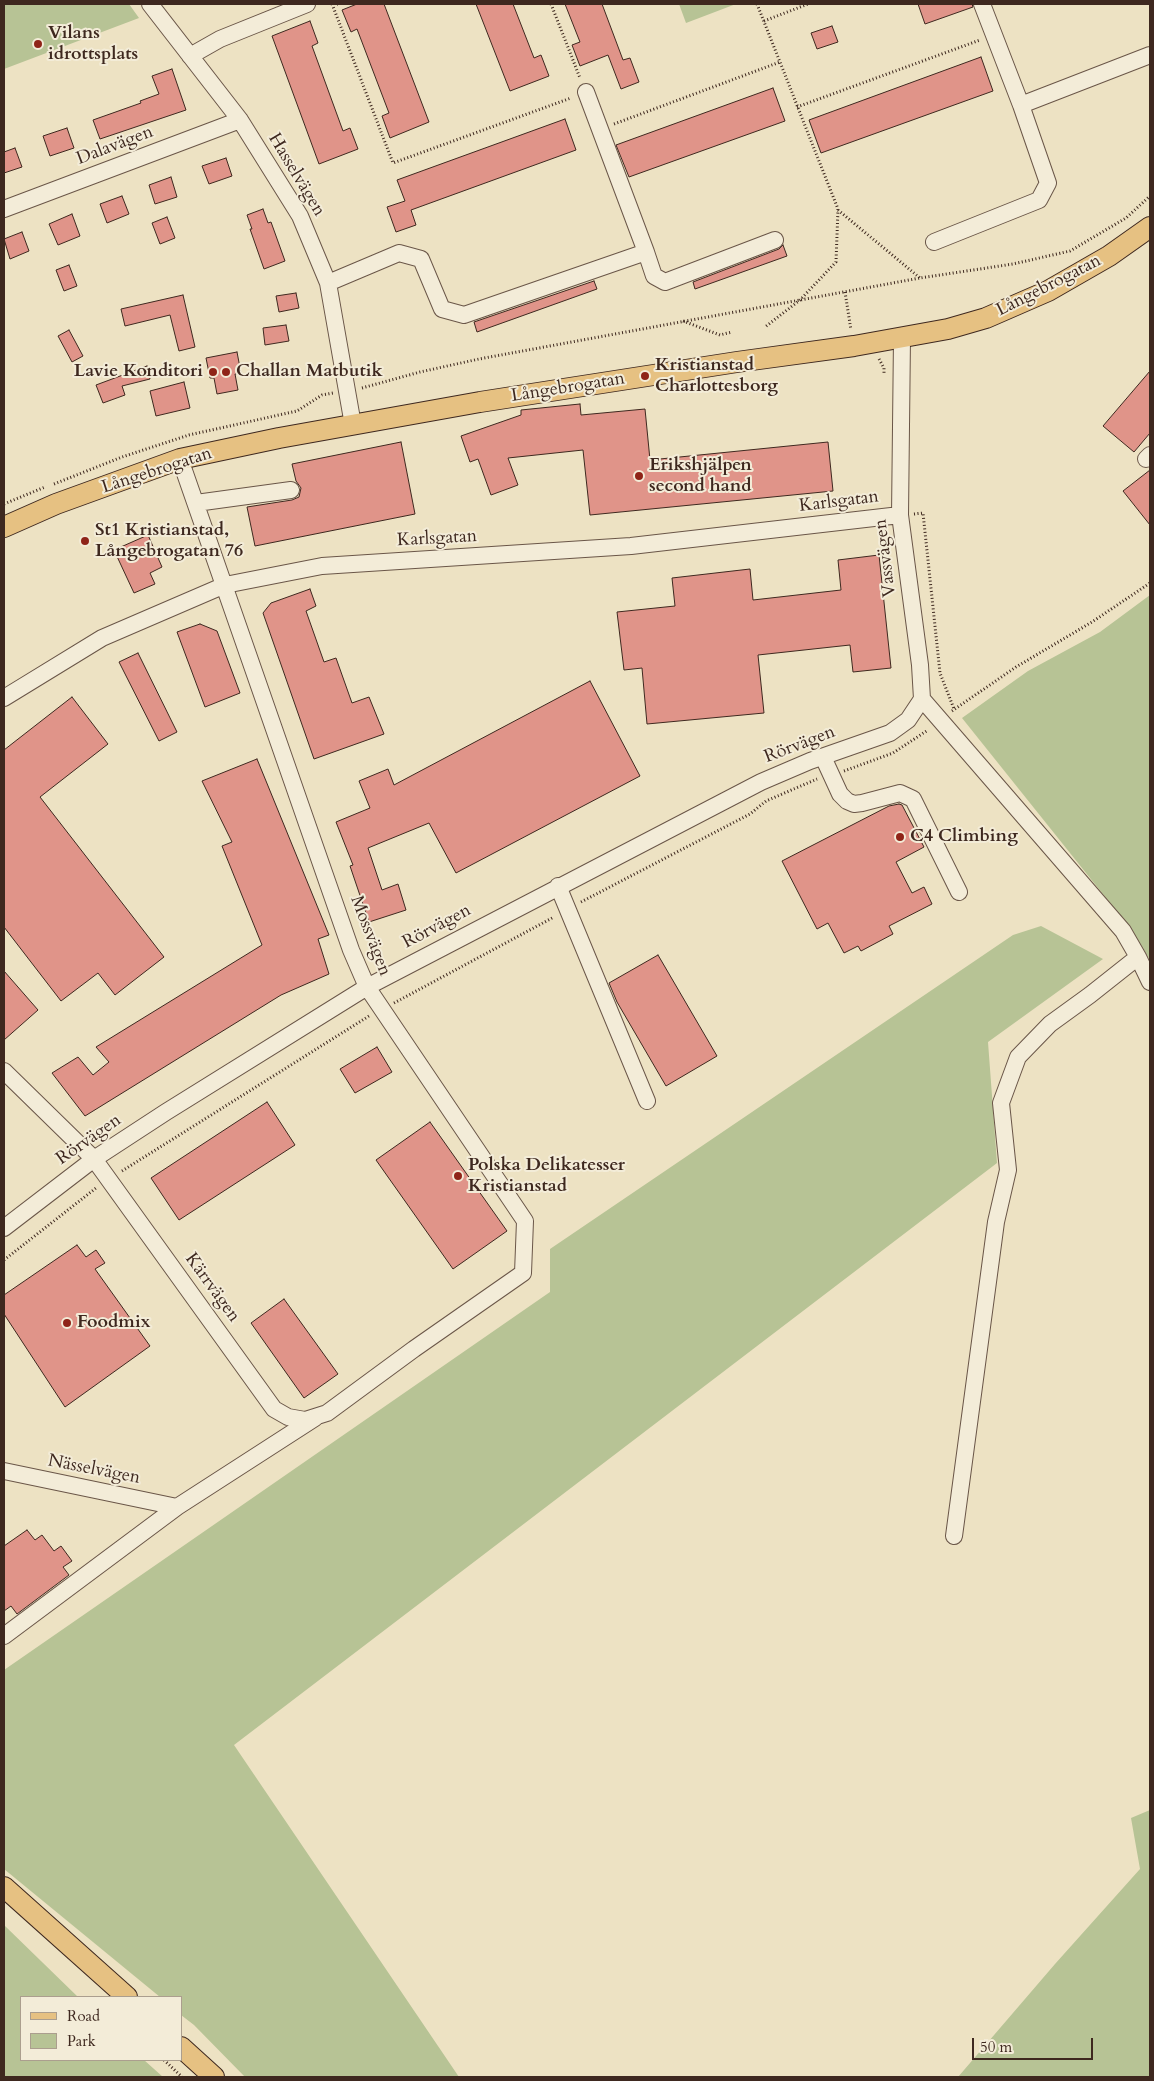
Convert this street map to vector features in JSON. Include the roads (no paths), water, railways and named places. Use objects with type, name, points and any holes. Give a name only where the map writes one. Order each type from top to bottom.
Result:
[{"type":"main road","name":"Långebrogatan","points":[[4,527],[56,504],[180,460],[279,438],[480,402],[902,338],[948,329],[986,318],[1018,305],[1075,277],[1109,256],[1150,226]]},
{"type":"main road","points":[[4,1886],[126,1996]]},
{"type":"main road","points":[[182,2048],[214,2077]]},
{"type":"street","name":"Hasselvägen","points":[[150,4],[240,120],[300,216],[328,283],[353,424]]},
{"type":"street","points":[[190,56],[220,39],[307,4]]},
{"type":"street","points":[[934,242],[1039,200],[1048,183],[1021,104],[982,4]]},
{"type":"street","points":[[1021,104],[1150,56]]},
{"type":"street","points":[[586,92],[654,276],[665,282],[775,240]]},
{"type":"street","name":"Dalavägen","points":[[4,209],[240,120]]},
{"type":"street","points":[[328,283],[399,253],[421,259],[442,310],[464,315],[646,252]]},
{"type":"street","name":"Vassvägen","points":[[902,338],[900,515],[920,665],[918,705]]},
{"type":"street","name":"Mossvägen","points":[[180,460],[351,950],[367,987],[525,1221],[523,1273],[414,1349]]},
{"type":"street","points":[[196,503],[291,490]]},
{"type":"street","name":"Karlsgatan","points":[[4,698],[102,638],[225,585],[322,566],[631,546],[900,515]]},
{"type":"street","points":[[918,705],[1118,925],[1138,957],[1150,982]]},
{"type":"street","name":"Rörvägen","points":[[4,1228],[94,1159],[367,987],[761,782],[890,733],[902,726],[918,705]]},
{"type":"street","points":[[823,757],[837,787],[847,801],[854,804],[862,803],[900,792],[913,799],[960,892]]},
{"type":"street","points":[[558,886],[647,1102]]},
{"type":"street","points":[[954,1536],[996,1222],[1008,1170],[1001,1103],[1018,1057],[1050,1024],[1138,957]]},
{"type":"street","name":"Kärrvägen","points":[[4,1071],[94,1159],[274,1409],[288,1418],[305,1420],[327,1413],[414,1349]]},
{"type":"street","points":[[4,1636],[177,1507],[316,1417]]},
{"type":"street","name":"Nässelvägen","points":[[4,1471],[177,1507]]},
{"type":"place","name":"Vilans idrottsplats","points":[[38,44]]},
{"type":"place","name":"Lavie Konditori","points":[[213,372]]},
{"type":"place","name":"Challan Matbutik","points":[[226,372]]},
{"type":"place","name":"Kristianstad Charlottesborg","points":[[645,376]]},
{"type":"place","name":"Erikshjälpen second hand","points":[[639,476]]},
{"type":"place","name":"St1 Kristianstad, Långebrogatan 76","points":[[85,541]]},
{"type":"place","name":"C4 Climbing","points":[[900,837]]},
{"type":"place","name":"Polska Delikatesser Kristianstad","points":[[458,1176]]},
{"type":"place","name":"Foodmix","points":[[67,1323]]}]
